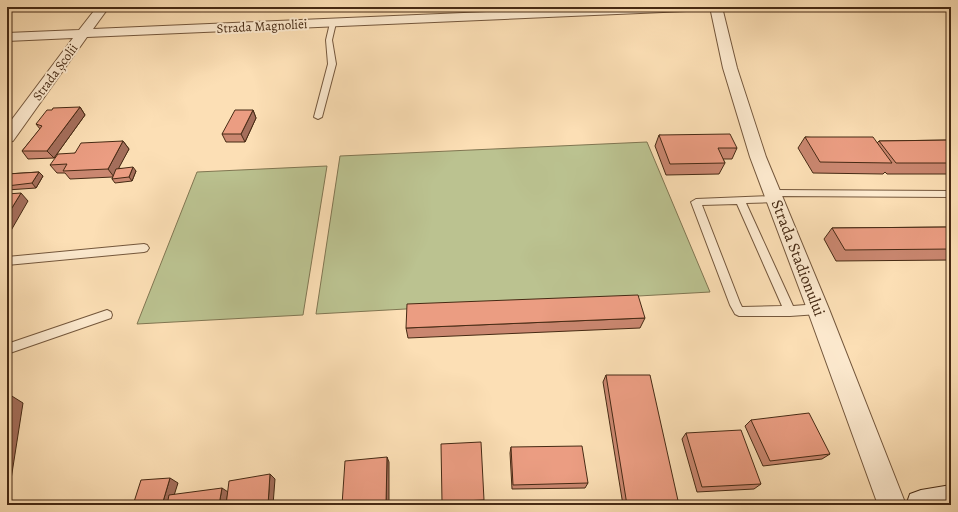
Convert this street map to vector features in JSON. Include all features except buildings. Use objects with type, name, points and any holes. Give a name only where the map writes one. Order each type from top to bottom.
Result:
[{"type":"main road","points":[[921,505],[951,500]]},
{"type":"street","name":"Strada Școlii","points":[[7,137],[103,7]]},
{"type":"street","name":"Strada Magnoliei","points":[[7,37],[686,7]]},
{"type":"street","name":"Strada Stadionului","points":[[716,7],[730,68],[758,157],[818,309],[892,505]]},
{"type":"lane","points":[[318,117],[332,64],[329,40],[333,23]]},
{"type":"lane","points":[[818,309],[790,311],[739,311],[734,306],[696,202],[740,200],[774,196],[951,194]]},
{"type":"lane","points":[[740,200],[790,311]]},
{"type":"lane","points":[[7,261],[144,248]]},
{"type":"lane","points":[[7,349],[107,315]]},
{"type":"green space","points":[[647,142],[710,292],[316,314],[340,156]]},
{"type":"green space","points":[[327,166],[303,315],[137,324],[197,172]]}]
